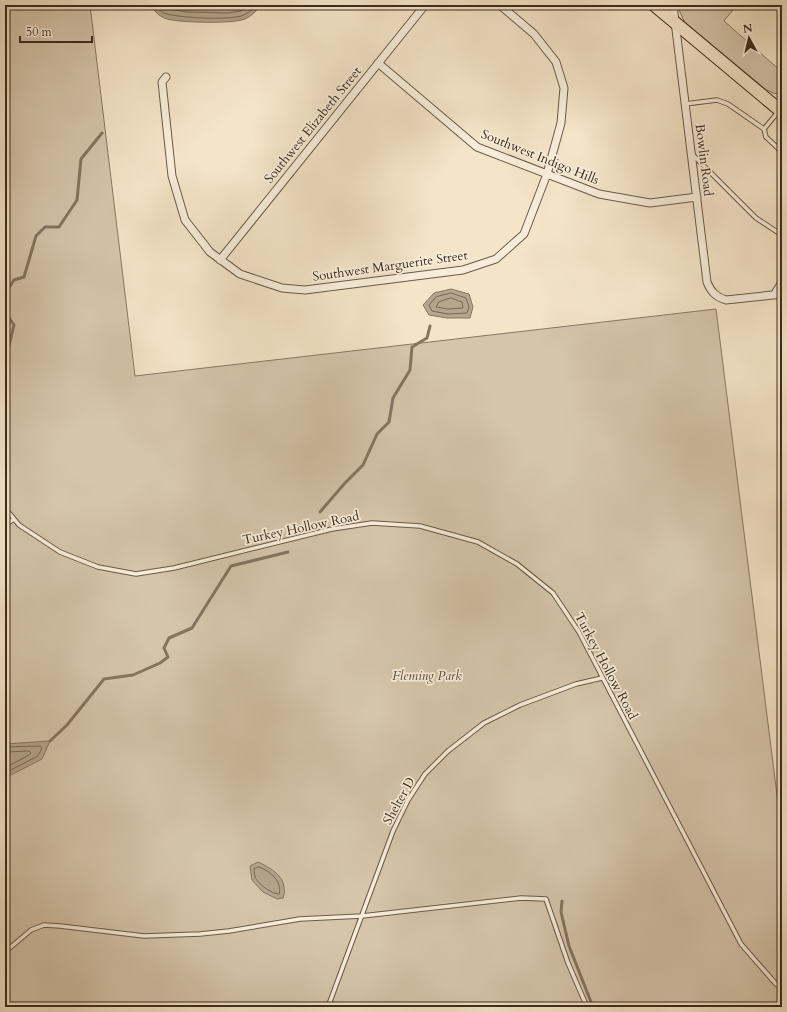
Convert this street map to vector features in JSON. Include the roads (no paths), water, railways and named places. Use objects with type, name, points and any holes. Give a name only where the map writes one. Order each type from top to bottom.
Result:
[{"type":"main road","points":[[654,5],[781,110]]},
{"type":"street","name":"Southwest Elizabeth Street","points":[[220,260],[425,5]]},
{"type":"street","name":"Southwest Marguerite Street","points":[[166,77],[162,82],[172,176],[185,220],[210,252],[240,274],[282,288],[305,290],[463,270],[496,259],[524,234],[547,174],[561,123],[564,88],[556,62],[534,34],[500,5]]},
{"type":"street","name":"Bowlin Road","points":[[673,5],[707,282],[710,289],[718,298],[726,300],[772,295]]},
{"type":"street","name":"Southwest Indigo Hills","points":[[378,64],[476,147],[599,194],[650,203],[697,197]]},
{"type":"street","points":[[772,295],[782,294]]},
{"type":"lane","points":[[685,104],[717,100],[728,104],[764,129],[766,137],[782,152]]},
{"type":"lane","points":[[764,129],[781,110]]},
{"type":"lane","points":[[691,154],[756,218],[782,235]]},
{"type":"lane","points":[[772,295],[782,279]]},
{"type":"lane","name":"Turkey Hollow Road","points":[[5,508],[19,525],[60,552],[98,567],[136,574],[174,568],[332,529],[372,523],[420,526],[478,542],[517,564],[553,593],[579,632],[741,944],[782,989]]},
{"type":"lane","points":[[5,525],[14,519]]},
{"type":"lane","name":"Shelter D","points":[[328,1007],[393,831],[408,800],[425,774],[448,751],[484,723],[520,705],[576,684],[602,678]]},
{"type":"lane","points":[[5,952],[31,930],[44,925],[118,934],[162,936],[229,932],[300,919],[362,916],[521,898],[546,899],[568,963],[587,1007]]},
{"type":"water","points":[[151,5],[261,5],[252,15],[239,21],[204,22],[170,20],[156,13]]},
{"type":"water","points":[[451,289],[469,294],[473,307],[470,318],[447,318],[429,315],[423,305],[434,293]]},
{"type":"water","points":[[50,741],[42,759],[5,778],[5,744]]},
{"type":"water","points":[[258,862],[271,869],[281,879],[284,888],[283,898],[277,899],[263,892],[252,880],[250,866]]},
{"type":"waterway","points":[[5,294],[14,280],[24,277],[36,236],[45,227],[59,227],[77,200],[81,159],[102,133]]},
{"type":"waterway","points":[[5,312],[14,325],[7,354],[5,355]]},
{"type":"waterway","points":[[320,512],[363,465],[377,434],[389,422],[393,398],[410,370],[412,347],[427,338],[430,326]]},
{"type":"waterway","points":[[50,741],[67,725],[104,679],[133,675],[160,663],[168,657],[164,648],[169,638],[192,628],[231,566],[288,552]]},
{"type":"waterway","points":[[562,901],[561,912],[569,946],[593,1007]]},
{"type":"park label","name":"Fleming Park","points":[[427,676]]}]
